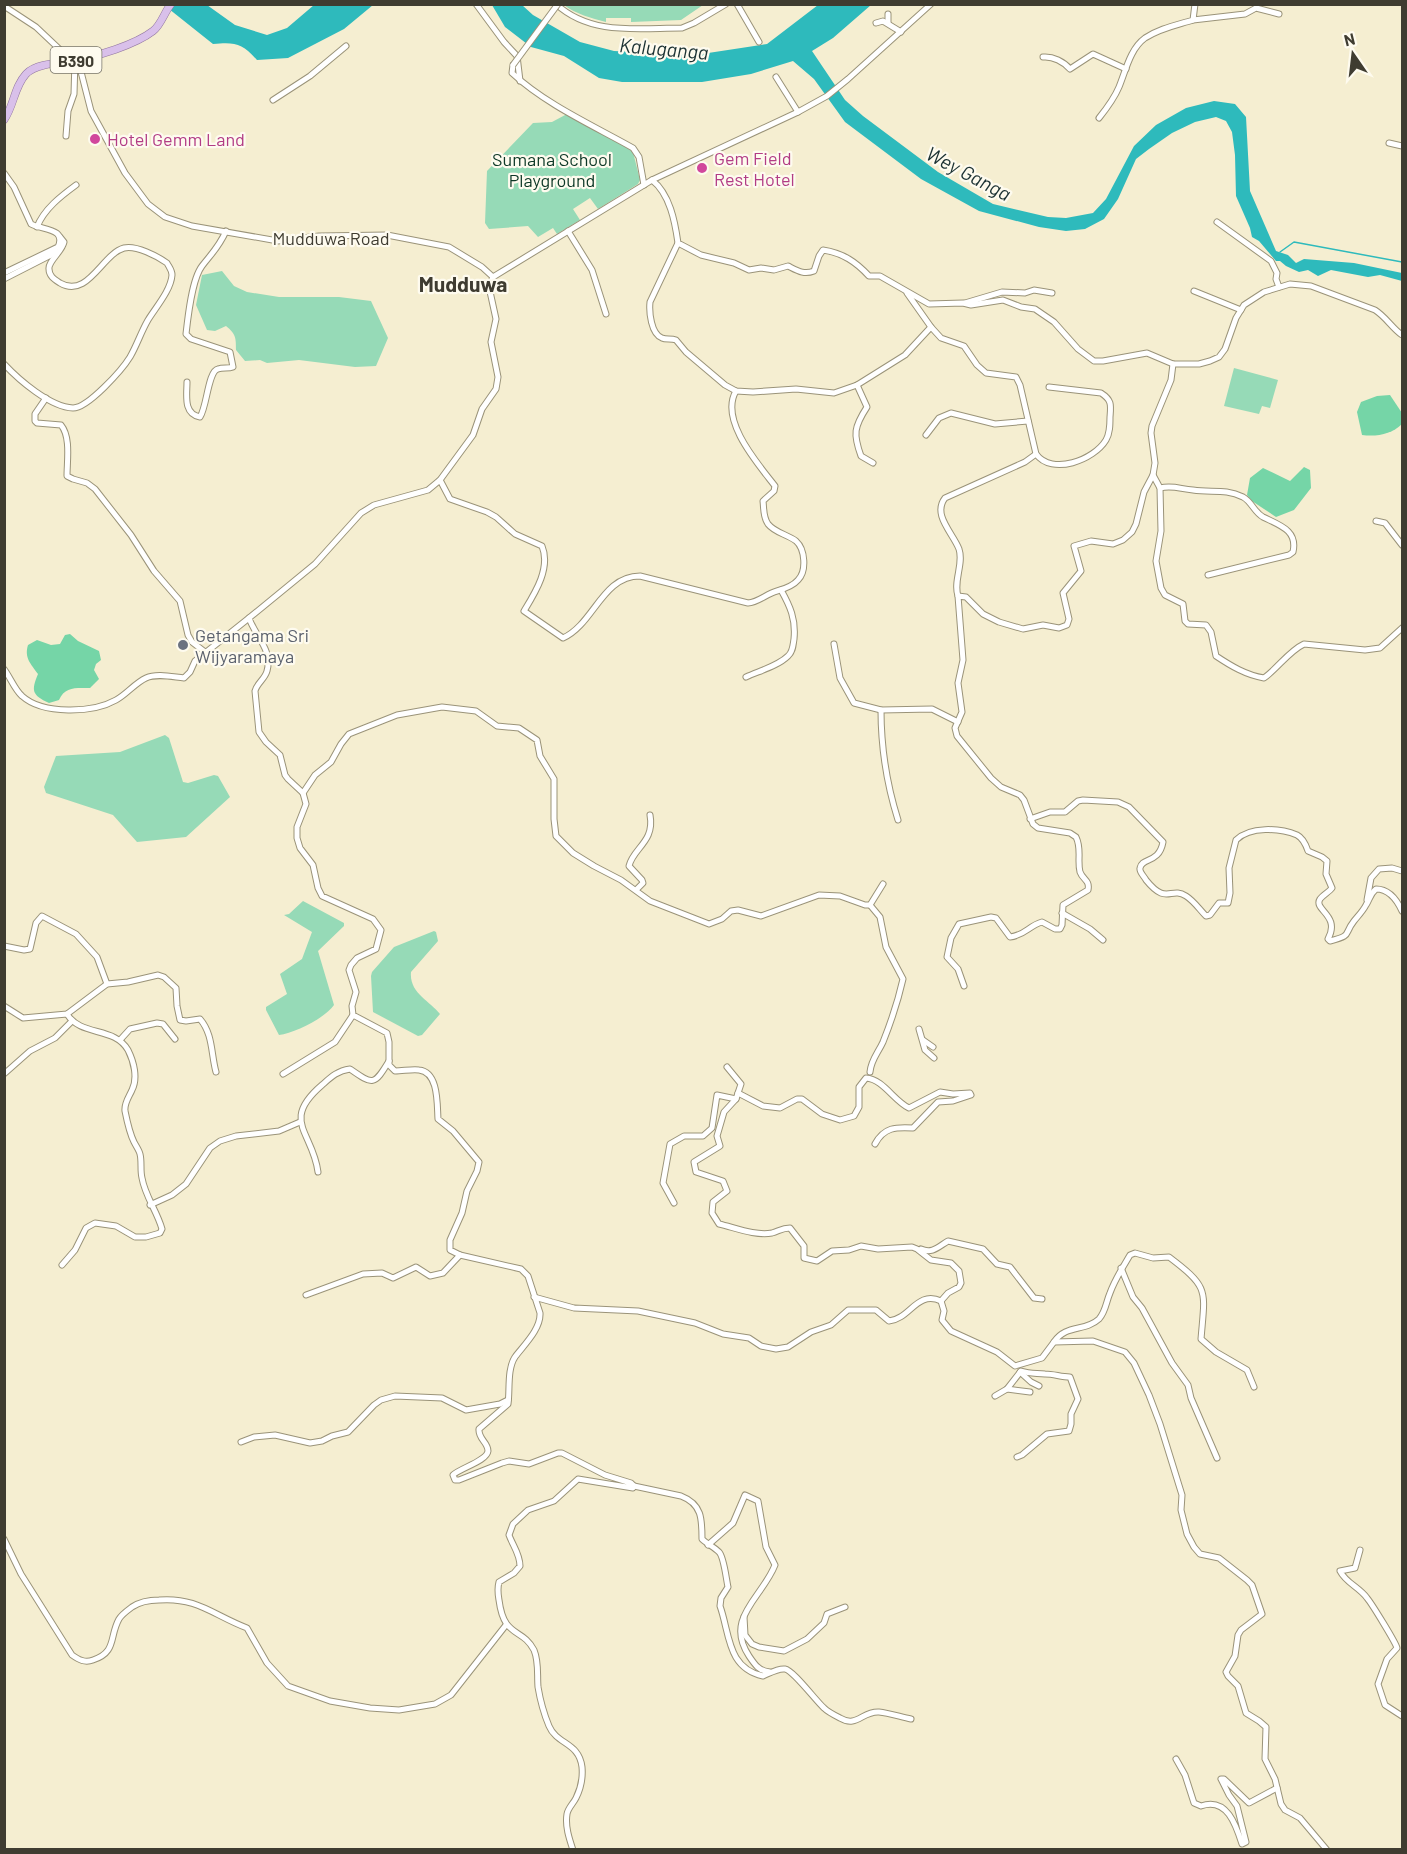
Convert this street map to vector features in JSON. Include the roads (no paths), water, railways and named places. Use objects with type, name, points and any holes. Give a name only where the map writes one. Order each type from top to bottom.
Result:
[{"type":"main road","name":"B390","points":[[4,120],[10,111],[16,88],[26,73],[35,68],[75,60],[128,45],[152,32],[171,4]]},
{"type":"street","points":[[476,4],[517,56],[520,81]]},
{"type":"street","points":[[644,185],[639,157],[633,148],[566,111],[520,81],[512,73],[513,65],[557,4],[580,21],[604,28],[682,27],[694,23],[726,4]]},
{"type":"street","points":[[737,4],[759,42]]},
{"type":"street","points":[[4,669],[21,695],[35,705],[46,709],[84,709],[101,706],[117,700],[146,678],[154,676],[187,677],[195,661],[310,569],[361,513],[374,505],[428,490],[440,480],[473,435],[482,409],[496,389],[498,370],[491,342],[496,319],[489,287],[493,277],[652,180],[798,112],[827,96],[849,79],[931,4]]},
{"type":"street","points":[[1193,20],[1195,4]]},
{"type":"street","points":[[4,6],[36,27],[75,60],[74,94],[68,111],[66,136]]},
{"type":"street","points":[[1099,118],[1109,106],[1133,51],[1144,39],[1164,28],[1193,20],[1245,14],[1256,8],[1279,14]]},
{"type":"street","points":[[888,14],[888,23]]},
{"type":"street","points":[[876,23],[883,21],[901,32]]},
{"type":"street","points":[[273,100],[310,76],[346,46]]},
{"type":"street","points":[[1043,57],[1048,56],[1064,61],[1070,69],[1092,54],[1126,69]]},
{"type":"street","name":"Mudduwa Road","points":[[75,60],[91,111],[125,173],[148,204],[165,216],[179,222],[278,241],[318,236],[387,235],[449,247],[482,267],[493,277]]},
{"type":"street","points":[[776,77],[798,112]]},
{"type":"street","points":[[1389,142],[1402,146]]},
{"type":"street","points":[[4,173],[14,187],[31,224],[53,230],[64,242],[62,250],[50,264],[49,270],[52,278],[64,285],[72,286],[84,282],[116,252],[125,248],[135,249],[161,259],[167,263],[172,276],[130,357],[108,382],[80,407],[66,407],[45,398],[4,364]]},
{"type":"street","points":[[652,180],[659,187],[674,215],[678,243],[650,302],[649,311],[656,332],[663,339],[676,340],[686,352],[736,392],[796,389],[834,393],[857,385],[905,355],[931,327]]},
{"type":"street","points":[[38,227],[40,218],[50,206],[76,185]]},
{"type":"street","points":[[1217,222],[1270,261],[1277,273],[1276,279],[1279,287]]},
{"type":"street","points":[[187,381],[187,407],[194,416],[200,417],[204,410],[212,373],[217,369],[233,367],[230,352],[190,339],[186,334],[189,307],[201,267],[219,246],[226,231]]},
{"type":"street","points":[[568,231],[591,270],[601,293],[606,314]]},
{"type":"street","points":[[4,279],[51,255],[58,247],[60,237]]},
{"type":"street","points":[[678,243],[701,255],[734,263],[749,270],[761,268],[774,270],[788,266],[801,273],[814,271],[823,250],[837,252],[858,264],[869,276],[880,276],[929,304],[963,303],[1002,292],[1025,293],[1034,290],[1052,293]]},
{"type":"street","points":[[4,273],[58,247]]},
{"type":"street","points":[[963,303],[971,305],[1003,300],[1020,307],[1035,309],[1054,322],[1078,349],[1094,361],[1146,353],[1173,363],[1199,364],[1218,357],[1225,349],[1236,318],[1253,297],[1279,287],[1300,284],[1375,310],[1402,335]]},
{"type":"street","points":[[1194,291],[1241,310]]},
{"type":"street","points":[[906,292],[941,338],[964,346],[986,373],[1016,377],[1036,454],[1046,463],[1057,465],[1083,459],[1102,445],[1110,431],[1111,402],[1107,397],[1094,392],[1049,387]]},
{"type":"street","points":[[958,596],[966,597],[983,614],[999,622],[1023,629],[1043,625],[1059,628],[1067,625],[1069,619],[1063,592],[1081,572],[1074,546],[1081,542],[1113,544],[1123,540],[1136,525],[1144,492],[1153,475],[1155,463],[1152,426],[1171,380],[1173,363]]},
{"type":"street","points":[[857,385],[867,407],[856,428],[856,441],[861,456],[873,463]]},
{"type":"street","points":[[440,480],[450,499],[487,512],[515,534],[542,546],[545,559],[542,577],[524,611],[563,638],[589,617],[607,591],[630,576],[640,576],[748,603],[756,602],[799,580],[803,573],[803,557],[796,542],[773,529],[764,516],[763,501],[774,491],[775,486],[745,447],[731,413],[731,402],[736,392]]},
{"type":"street","points":[[45,398],[35,414],[35,421],[61,425],[64,429],[67,444],[67,476],[87,483],[102,498],[154,571],[180,602],[188,635],[192,642],[205,652]]},
{"type":"street","points":[[926,435],[939,418],[951,413],[995,424],[1028,421]]},
{"type":"street","points":[[964,986],[958,969],[947,957],[951,938],[959,924],[996,918],[1010,937],[1022,935],[1037,923],[1042,922],[1059,929],[1062,925],[1063,905],[1082,894],[1089,886],[1080,871],[1079,843],[1076,837],[1070,833],[1038,828],[1030,819],[1020,795],[1001,787],[991,778],[957,736],[956,728],[962,712],[958,683],[963,660],[957,581],[961,556],[941,516],[941,504],[945,498],[1025,462],[1036,454]]},
{"type":"street","points":[[1153,475],[1160,488],[1161,531],[1156,561],[1161,588],[1165,595],[1183,604],[1185,621],[1188,624],[1206,625],[1211,632],[1216,656],[1232,667],[1252,676],[1264,678],[1304,644],[1365,650],[1380,648],[1402,628]]},
{"type":"street","points":[[1160,488],[1173,485],[1193,491],[1217,490],[1241,496],[1250,501],[1262,516],[1288,529],[1295,544],[1293,552],[1289,555],[1208,575]]},
{"type":"street","points":[[1376,521],[1385,523],[1402,545]]},
{"type":"street","points":[[746,676],[781,662],[789,656],[793,649],[795,626],[791,608],[780,590]]},
{"type":"street","points":[[249,618],[264,644],[268,662],[267,673],[256,686],[255,691],[259,732],[280,755],[285,775],[303,793],[306,804],[297,827],[300,848],[313,865],[322,896],[373,919],[381,930],[376,949],[357,958],[351,965],[350,970],[356,992],[352,1006],[353,1015],[335,1042],[284,1074]]},
{"type":"street","points":[[834,644],[840,678],[854,703],[881,710],[932,709],[958,722]]},
{"type":"street","points":[[303,793],[315,775],[331,762],[349,735],[397,715],[442,707],[476,711],[497,726],[514,727],[537,740],[540,756],[554,779],[556,836],[573,853],[621,880],[650,901],[709,924],[722,919],[731,911],[738,910],[760,916],[819,895],[840,896],[870,905],[880,917],[886,947],[903,979],[898,1002],[881,1045],[871,1062],[870,1072]]},
{"type":"street","points":[[881,710],[881,738],[892,801],[898,820]]},
{"type":"street","points":[[1030,819],[1050,812],[1065,812],[1078,801],[1083,800],[1118,802],[1129,807],[1163,842],[1158,856],[1144,862],[1140,866],[1140,871],[1154,890],[1162,895],[1181,894],[1206,916],[1210,915],[1219,903],[1228,903],[1229,868],[1236,840],[1262,830],[1296,835],[1302,839],[1308,851],[1327,861],[1326,874],[1332,888],[1320,898],[1319,906],[1332,921],[1333,930],[1328,939],[1330,941],[1346,935],[1351,924],[1376,889],[1390,893],[1402,911]]},
{"type":"street","points":[[636,890],[643,883],[629,866],[629,862],[650,833],[650,815]]},
{"type":"street","points":[[1367,904],[1367,890],[1371,878],[1379,868],[1402,871]]},
{"type":"street","points":[[870,905],[883,884]]},
{"type":"street","points":[[1062,913],[1090,929],[1103,940]]},
{"type":"street","points":[[4,946],[30,949],[36,923],[42,916],[76,934],[97,957],[107,984]]},
{"type":"street","points":[[4,1006],[23,1018],[67,1014],[107,984],[158,975],[164,977],[176,988],[180,1020],[200,1019],[203,1022],[211,1038],[211,1052],[216,1072]]},
{"type":"street","points":[[62,1265],[75,1250],[86,1228],[95,1224],[116,1226],[135,1237],[160,1233],[162,1226],[150,1205],[142,1178],[140,1154],[133,1140],[125,1110],[125,1103],[134,1087],[134,1066],[128,1050],[120,1040],[84,1028],[72,1021],[67,1014]]},
{"type":"street","points":[[353,1015],[387,1034],[389,1065],[395,1071],[418,1070],[430,1076],[436,1087],[438,1119],[453,1131],[478,1162],[477,1170],[467,1191],[462,1213],[450,1240],[450,1250],[460,1255],[521,1269],[528,1276],[540,1318],[526,1345],[512,1363],[508,1400],[504,1407],[478,1429],[480,1439],[487,1447],[486,1456],[456,1472],[453,1475],[455,1480],[509,1461],[529,1464],[562,1453],[605,1475],[634,1486],[687,1498],[695,1505],[702,1517],[702,1539],[719,1552],[723,1559],[728,1587],[721,1598],[720,1606],[733,1655],[748,1670],[760,1676],[782,1668],[792,1671],[805,1689],[826,1710],[843,1720],[856,1721],[866,1714],[878,1712],[911,1719]]},
{"type":"street","points":[[4,1074],[30,1051],[55,1038],[72,1021]]},
{"type":"street","points":[[120,1040],[130,1029],[157,1023],[163,1024],[175,1039]]},
{"type":"street","points":[[919,1029],[925,1050],[934,1058]]},
{"type":"street","points":[[923,1040],[933,1047]]},
{"type":"street","points":[[318,1172],[316,1156],[304,1137],[300,1122],[302,1110],[309,1096],[336,1073],[350,1069],[366,1081],[372,1082],[379,1078],[389,1060]]},
{"type":"street","points":[[727,1067],[741,1084],[737,1096],[724,1112],[717,1136],[720,1146],[694,1162],[696,1172],[723,1181],[727,1191],[713,1202],[712,1213],[719,1224],[758,1233],[774,1233],[782,1228],[790,1228],[804,1246],[804,1258],[817,1261],[832,1251],[849,1250],[861,1246],[932,1251],[948,1241],[983,1250],[997,1264],[1010,1267],[1034,1298],[1042,1299]]},
{"type":"street","points":[[674,1203],[663,1183],[670,1144],[684,1136],[703,1136],[712,1128],[717,1095],[737,1096],[764,1106],[780,1108],[797,1099],[802,1099],[822,1114],[840,1120],[854,1116],[859,1107],[859,1087],[861,1082],[867,1078],[880,1084],[909,1108],[940,1092],[970,1093],[971,1095],[953,1101],[939,1102],[913,1128],[889,1129],[879,1137],[875,1144]]},
{"type":"street","points":[[150,1205],[172,1195],[186,1184],[210,1148],[220,1141],[236,1136],[279,1131],[300,1122]]},
{"type":"street","points":[[917,1249],[931,1260],[951,1263],[958,1271],[961,1283],[959,1287],[948,1293],[941,1301]]},
{"type":"street","points":[[1015,1366],[1042,1359],[1060,1333],[1088,1325],[1098,1319],[1105,1311],[1109,1294],[1121,1268],[1130,1255],[1135,1253],[1153,1258],[1169,1257],[1194,1276],[1202,1289],[1201,1339],[1216,1352],[1247,1370],[1254,1387]]},
{"type":"street","points":[[306,1295],[363,1274],[382,1273],[391,1278],[416,1267],[430,1275],[443,1273],[460,1255]]},
{"type":"street","points":[[1121,1268],[1133,1298],[1142,1308],[1172,1363],[1188,1385],[1191,1398],[1217,1458]]},
{"type":"street","points":[[534,1297],[574,1308],[638,1311],[695,1323],[723,1334],[749,1338],[761,1346],[776,1349],[788,1347],[811,1332],[831,1325],[848,1310],[876,1310],[889,1321],[904,1317],[910,1308],[921,1300],[934,1298],[941,1301]]},
{"type":"street","points":[[941,1301],[944,1311],[942,1320],[951,1331],[997,1352],[1031,1382],[1039,1386]]},
{"type":"street","points":[[1054,1342],[1093,1341],[1125,1352],[1134,1363],[1160,1424],[1182,1495],[1181,1510],[1187,1533],[1194,1547],[1200,1554],[1219,1558],[1252,1585],[1262,1614],[1238,1635],[1235,1656],[1226,1672],[1238,1686],[1246,1713],[1266,1727],[1265,1759],[1275,1779],[1281,1804],[1285,1810],[1300,1818],[1327,1850]]},
{"type":"street","points":[[995,1395],[1006,1389],[1020,1372]]},
{"type":"street","points":[[1017,1457],[1047,1434],[1069,1431],[1071,1414],[1078,1399],[1070,1377],[1047,1374],[1031,1375],[1020,1372]]},
{"type":"street","points":[[1006,1389],[1030,1392]]},
{"type":"street","points":[[241,1442],[254,1437],[275,1435],[310,1443],[322,1442],[332,1436],[348,1432],[374,1405],[381,1400],[395,1396],[442,1398],[466,1410],[500,1404],[508,1400]]},
{"type":"street","points":[[573,1850],[568,1834],[567,1811],[576,1799],[582,1782],[582,1765],[571,1745],[553,1734],[540,1698],[534,1650],[506,1625],[501,1615],[497,1587],[499,1582],[514,1573],[520,1566],[520,1557],[509,1534],[513,1524],[528,1510],[561,1497],[578,1479],[633,1488],[634,1486]]},
{"type":"street","points":[[708,1545],[733,1523],[745,1495],[758,1502],[766,1547],[775,1565],[744,1615],[740,1627],[741,1645],[756,1667],[771,1672]]},
{"type":"street","points":[[4,1539],[21,1574],[72,1655],[84,1661],[91,1661],[105,1655],[110,1650],[118,1620],[133,1606],[151,1600],[184,1600],[247,1628],[267,1663],[288,1686],[330,1701],[399,1710],[435,1704],[451,1695],[506,1625]]},
{"type":"street","points":[[1360,1550],[1355,1568],[1340,1571],[1344,1578],[1367,1597],[1395,1642],[1397,1648],[1387,1659],[1378,1684],[1385,1705],[1402,1716]]},
{"type":"street","points":[[744,1615],[745,1635],[752,1644],[784,1651],[807,1639],[824,1623],[827,1614],[845,1607]]},
{"type":"street","points":[[1176,1759],[1185,1775],[1194,1803],[1201,1806],[1218,1805],[1228,1812],[1242,1844],[1246,1842],[1237,1806],[1221,1779],[1224,1779],[1249,1803],[1277,1788]]},
{"type":"water","points":[[164,5],[207,5],[235,25],[267,35],[287,28],[314,5],[373,5],[344,29],[288,58],[257,60],[238,45],[213,44]]},
{"type":"water","points":[[492,5],[522,5],[533,15],[580,42],[614,51],[695,55],[767,44],[818,5],[871,5],[833,38],[812,51],[845,100],[938,172],[993,204],[1048,217],[1066,218],[1093,213],[1106,199],[1134,146],[1156,125],[1186,108],[1214,101],[1235,104],[1246,117],[1250,191],[1276,251],[1288,255],[1296,263],[1304,259],[1354,263],[1402,273],[1402,281],[1380,275],[1368,277],[1331,270],[1318,276],[1308,270],[1299,272],[1276,261],[1259,241],[1252,237],[1236,196],[1232,132],[1226,121],[1216,117],[1195,122],[1172,133],[1136,159],[1118,199],[1104,219],[1085,229],[1066,231],[1039,227],[979,211],[921,179],[845,122],[814,79],[793,61],[751,74],[702,82],[622,82],[599,78],[564,56],[531,47],[505,27]]},
{"type":"waterway","points":[[1280,252],[1294,242],[1402,262]]},
{"type":"place","name":"Hotel Gemm Land","points":[[95,139]]},
{"type":"place","name":"Gem Field Rest Hotel","points":[[702,168]]},
{"type":"place","name":"Getangama Sri Wijyaramaya","points":[[183,645]]},
{"type":"district","name":"Mudduwa","points":[[463,283]]},
{"type":"water label","name":"Kaluganga","points":[[664,48]]},
{"type":"water label","name":"Wey Ganga","points":[[969,173]]},
{"type":"park label","name":"Sumana School Playground","points":[[552,169]]}]
